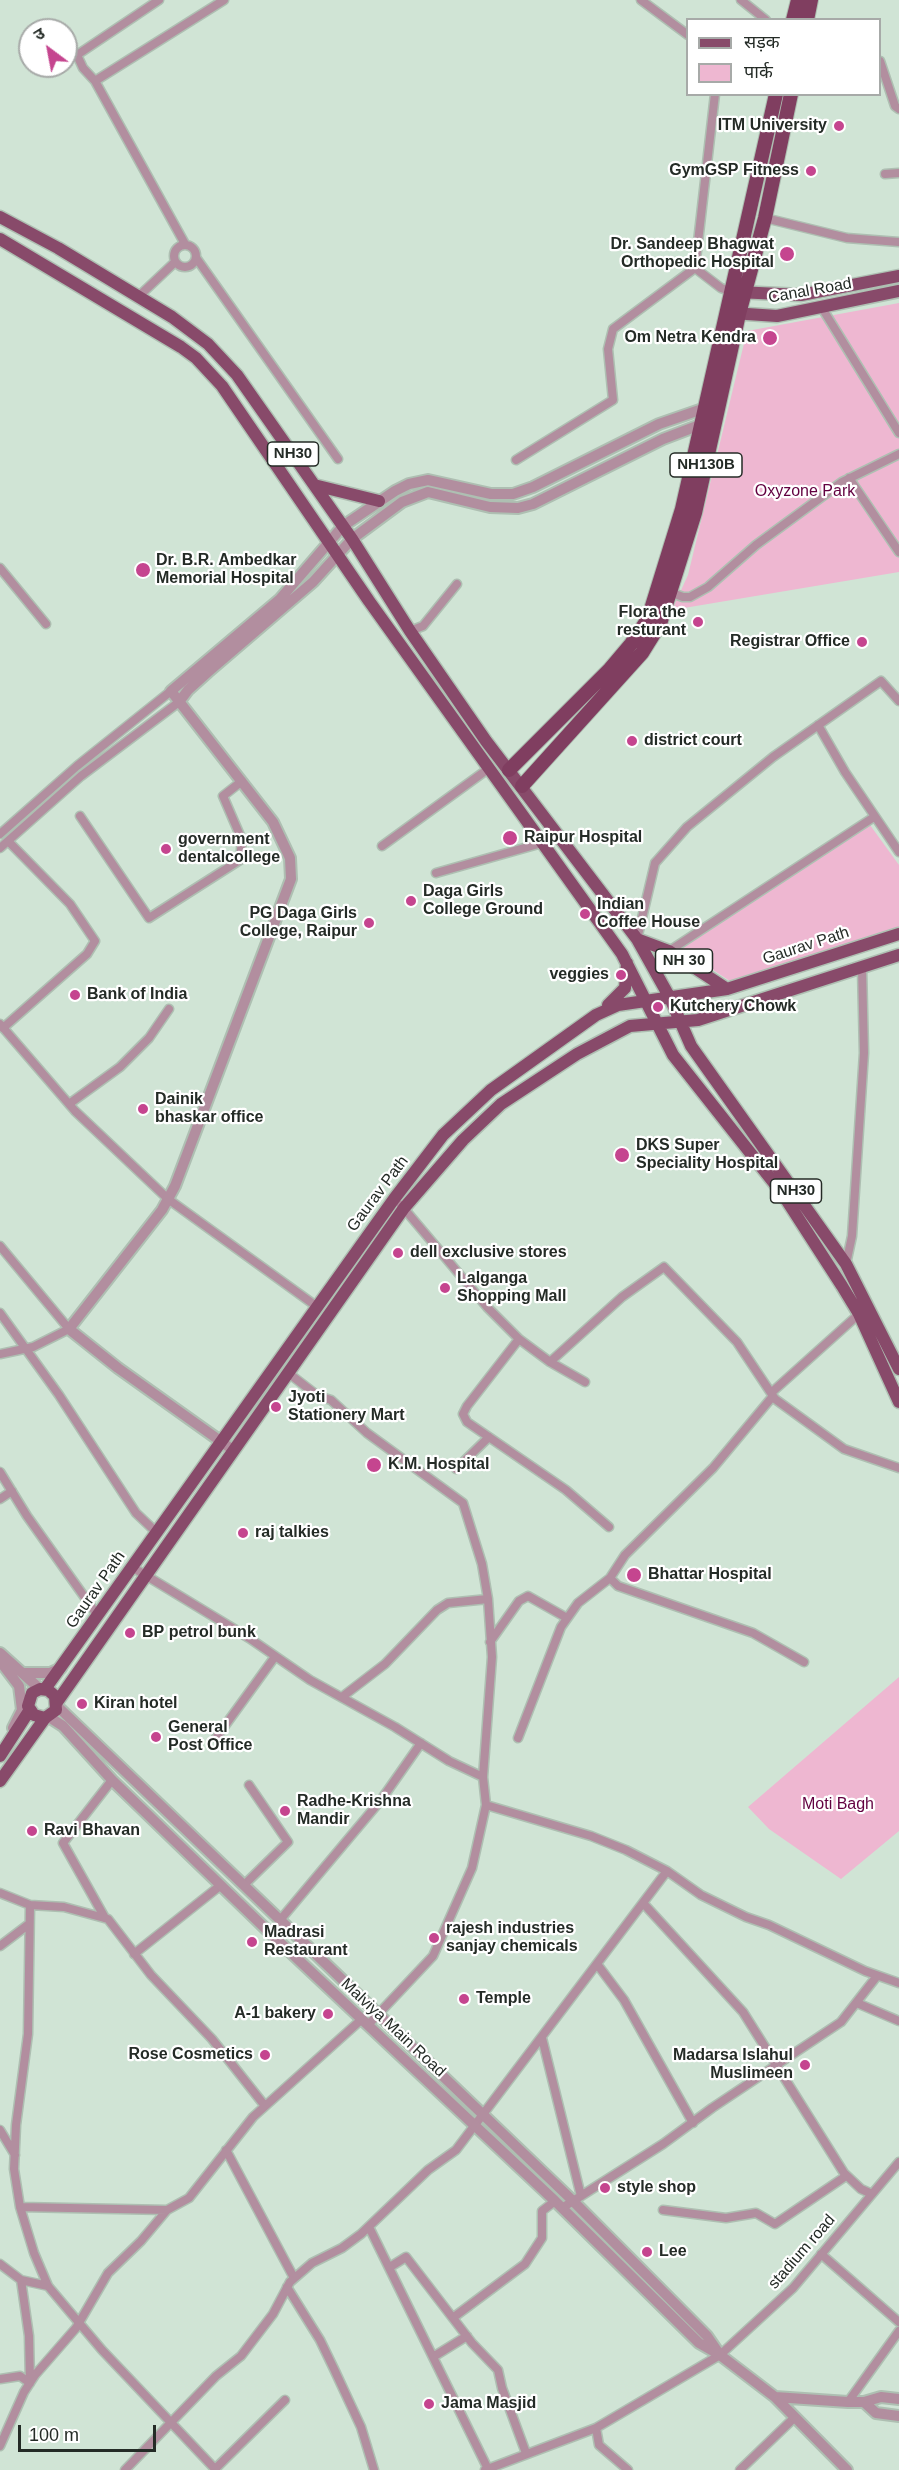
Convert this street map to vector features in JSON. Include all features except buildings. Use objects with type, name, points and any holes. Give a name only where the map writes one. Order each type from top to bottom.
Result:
[{"type":"highway","points":[[794,18],[798,0]]},
{"type":"highway","points":[[807,18],[811,0]]},
{"type":"highway","name":"NH130B","points":[[522,786],[642,653],[660,624],[679,518],[704,406],[737,292],[776,96]]},
{"type":"highway","name":"NH130B","points":[[737,292],[765,218],[791,96]]},
{"type":"highway","name":"NH130B","points":[[509,770],[585,695],[631,644],[665,590],[695,513],[720,404],[732,313]]},
{"type":"main road","name":"NH30","points":[[0,216],[138,297],[193,332],[220,356],[343,526],[410,631],[509,770],[637,939],[670,998],[691,1046],[712,1078],[786,1176],[846,1264],[899,1369]]},
{"type":"main road","name":"NH30","points":[[0,238],[131,315],[196,358],[222,386],[488,769],[627,962],[648,1000],[673,1055],[782,1193],[859,1314],[899,1402]]},
{"type":"main road","name":"Canal Road","points":[[737,292],[801,295],[899,276]]},
{"type":"main road","name":"Canal Road","points":[[732,313],[777,316],[899,291]]},
{"type":"main road","points":[[314,485],[379,501]]},
{"type":"main road","name":"Gaurav Path","points":[[43,1689],[62,1668],[219,1441],[394,1199],[443,1135],[491,1090],[596,1015],[623,1003],[727,989],[899,934]]},
{"type":"main road","name":"NH 30","points":[[637,939],[669,951],[727,989]]},
{"type":"main road","points":[[0,1781],[57,1704],[287,1372],[404,1208],[463,1140],[501,1104],[613,1034],[636,1024],[698,1020],[899,955]]},
{"type":"main road","points":[[596,1015],[625,988],[627,962]]},
{"type":"main road","points":[[825,1259],[837,1252]]},
{"type":"main road","points":[[0,1756],[30,1711],[29,1697],[43,1689],[53,1693],[57,1704]]},
{"type":"main road","points":[[30,1711],[36,1717],[47,1717]]},
{"type":"street","points":[[159,0],[77,55],[83,68],[95,81],[185,244],[193,246],[197,259],[338,459]]},
{"type":"street","points":[[95,81],[224,0]]},
{"type":"street","points":[[641,0],[686,34]]},
{"type":"street","points":[[741,0],[764,18]]},
{"type":"street","points":[[881,67],[895,106],[899,109]]},
{"type":"street","points":[[516,460],[614,400],[608,349],[613,329],[695,268],[715,96]]},
{"type":"street","points":[[885,174],[899,173]]},
{"type":"street","points":[[765,218],[847,238],[899,242]]},
{"type":"street","points":[[174,263],[173,252],[185,244]]},
{"type":"street","points":[[174,263],[181,266],[190,265],[197,259]]},
{"type":"street","points":[[138,297],[174,263]]},
{"type":"street","points":[[695,268],[721,288],[737,292]]},
{"type":"street","points":[[822,308],[899,433]]},
{"type":"street","points":[[0,834],[77,766],[171,691],[280,598],[343,526],[379,501],[409,484],[428,480],[491,494],[513,494],[533,487],[659,424],[704,406],[720,404]]},
{"type":"street","points":[[0,848],[81,776],[179,702],[188,690],[298,596],[352,539],[402,502],[428,492],[506,509],[533,504],[655,443],[702,423],[716,423]]},
{"type":"street","points":[[665,590],[683,597],[690,597],[708,587],[799,511],[849,478],[899,454]]},
{"type":"street","points":[[849,478],[899,552]]},
{"type":"street","points":[[0,568],[46,624]]},
{"type":"street","points":[[410,631],[423,626],[457,584]]},
{"type":"street","points":[[637,939],[655,863],[687,827],[773,757],[881,681],[899,701]]},
{"type":"street","points":[[0,1354],[27,1348],[69,1329],[168,1199],[249,996],[291,879],[290,858],[265,810],[171,691]]},
{"type":"street","points":[[818,725],[874,817],[899,852]]},
{"type":"street","points":[[382,846],[488,769]]},
{"type":"street","points":[[81,816],[149,918],[240,860],[242,840],[223,796],[242,782]]},
{"type":"street","points":[[669,951],[874,817]]},
{"type":"street","points":[[9,841],[70,904],[95,941],[87,954],[2,1026],[69,1104],[168,1199],[315,1306]]},
{"type":"street","points":[[436,873],[542,843]]},
{"type":"street","points":[[846,1264],[852,1236],[863,1075],[862,968]]},
{"type":"street","points":[[69,1104],[120,1067],[149,1038],[169,1009]]},
{"type":"street","points":[[394,1199],[487,1307],[519,1339],[550,1362],[585,1382]]},
{"type":"street","points":[[0,1246],[69,1329],[118,1368],[233,1450]]},
{"type":"street","points":[[550,1362],[622,1297],[664,1267],[737,1342],[772,1395],[844,1449],[899,1468]]},
{"type":"street","points":[[0,1312],[27,1348],[136,1513],[156,1532]]},
{"type":"street","points":[[518,1738],[561,1627],[578,1603],[610,1578],[625,1556],[712,1468],[772,1395],[859,1314]]},
{"type":"street","points":[[519,1339],[467,1406],[464,1414],[467,1422],[566,1490],[609,1527]]},
{"type":"street","points":[[0,2446],[30,2383],[79,2321],[108,2274],[141,2241],[167,2210],[189,2198],[226,2150],[265,2106],[379,2012],[433,1956],[472,1868],[486,1805],[483,1777],[492,1657],[488,1599],[482,1564],[463,1503],[367,1433],[331,1400],[318,1396],[287,1372]]},
{"type":"street","points":[[456,1469],[489,1437]]},
{"type":"street","points":[[0,1472],[98,1616]]},
{"type":"street","points":[[0,1498],[12,1491]]},
{"type":"street","points":[[132,1567],[249,1638],[274,1658],[449,1761],[483,1777]]},
{"type":"street","points":[[610,1578],[618,1586],[753,1633],[804,1662]]},
{"type":"street","points":[[490,1642],[519,1601],[528,1596],[567,1618]]},
{"type":"street","points":[[342,1697],[386,1664],[437,1610],[448,1604],[488,1599]]},
{"type":"street","points":[[0,1653],[43,1689]]},
{"type":"street","points":[[216,1738],[274,1658]]},
{"type":"street","points":[[0,1661],[19,1686],[22,1710],[0,1749]]},
{"type":"street","points":[[23,1673],[50,1673],[62,1668]]},
{"type":"street","name":"Malviya Main Road","points":[[57,1704],[85,1735],[245,1884],[485,2115],[577,2198],[707,2336],[720,2355]]},
{"type":"street","name":"Malviya Main Road","points":[[47,1717],[63,1726],[111,1780],[558,2204],[699,2343],[720,2355],[775,2397],[847,2470]]},
{"type":"street","points":[[281,1919],[381,1800],[421,1743]]},
{"type":"street","points":[[111,1780],[63,1843],[105,1918],[180,2007],[212,2039],[265,2106]]},
{"type":"street","points":[[245,1884],[288,1842],[249,1785]]},
{"type":"street","points":[[486,1805],[591,1836],[667,1871],[701,1895],[877,1976],[899,1983]]},
{"type":"street","points":[[125,2470],[216,2376],[241,2356],[273,2314],[294,2278],[312,2263],[342,2248],[369,2227],[428,2170],[456,2150],[485,2115],[667,1871]]},
{"type":"street","points":[[134,1954],[221,1885]]},
{"type":"street","points":[[0,1893],[30,1905],[64,1907],[105,1918]]},
{"type":"street","points":[[643,1904],[743,2012],[846,2176],[872,2194]]},
{"type":"street","points":[[30,1905],[28,2034],[16,2125],[15,2155],[21,2207],[33,2253],[48,2286],[102,2350],[216,2469],[285,2400]]},
{"type":"street","points":[[0,1946],[29,1924]]},
{"type":"street","points":[[597,1964],[624,2000],[693,2123]]},
{"type":"street","points":[[454,2317],[525,2264],[542,2238],[542,2211],[577,2198],[693,2123],[841,2022],[877,1976]]},
{"type":"street","points":[[857,2003],[899,2021]]},
{"type":"street","points":[[542,2038],[577,2198]]},
{"type":"street","points":[[0,2130],[15,2155]]},
{"type":"street","points":[[226,2150],[294,2278]]},
{"type":"street","name":"stadium road","points":[[486,2469],[596,2428],[720,2355],[793,2288],[899,2162]]},
{"type":"street","points":[[663,2210],[726,2218],[756,2213],[775,2224],[846,2176]]},
{"type":"street","points":[[21,2207],[167,2210]]},
{"type":"street","points":[[369,2227],[486,2469]]},
{"type":"street","points":[[821,2254],[899,2322]]},
{"type":"street","points":[[390,2267],[406,2257],[467,2336],[498,2370],[502,2388],[526,2453]]},
{"type":"street","points":[[0,2264],[21,2280],[48,2286]]},
{"type":"street","points":[[21,2280],[29,2336],[30,2383]]},
{"type":"street","points":[[287,2287],[320,2340],[334,2369],[361,2427],[374,2470]]},
{"type":"street","points":[[848,2402],[899,2331]]},
{"type":"street","points":[[433,2357],[467,2336]]},
{"type":"street","points":[[0,2379],[20,2376],[30,2383]]},
{"type":"street","points":[[775,2397],[848,2402],[864,2402],[881,2397],[899,2399]]},
{"type":"street","points":[[864,2402],[876,2413],[899,2416]]},
{"type":"street","points":[[740,2470],[794,2418]]},
{"type":"street","points":[[596,2428],[599,2445],[628,2470]]},
{"type":"green space","name":"Oxyzone Park","points":[[899,303],[899,572],[672,610],[688,575],[747,331]]},
{"type":"green space","points":[[870,825],[899,865],[899,927],[733,983],[681,949]]},
{"type":"green space","name":"Moti Bagh","points":[[899,1677],[899,1831],[841,1879],[769,1829],[748,1807]]},
{"type":"place","name":"ITM University","points":[[839,126]]},
{"type":"place","name":"GymGSP Fitness","points":[[811,171]]},
{"type":"place","name":"Dr. Sandeep Bhagwat Orthopedic Hospital","points":[[787,254]]},
{"type":"place","name":"Om Netra Kendra","points":[[770,338]]},
{"type":"place","name":"Dr. B.R. Ambedkar Memorial Hospital","points":[[143,570]]},
{"type":"place","name":"Flora the resturant","points":[[698,622]]},
{"type":"place","name":"Registrar Office","points":[[862,642]]},
{"type":"place","name":"district court","points":[[632,741]]},
{"type":"place","name":"Raipur Hospital","points":[[510,838]]},
{"type":"place","name":"government dentalcollege","points":[[166,849]]},
{"type":"place","name":"Daga Girls College Ground","points":[[411,901]]},
{"type":"place","name":"Indian Coffee House","points":[[585,914]]},
{"type":"place","name":"PG Daga Girls College, Raipur","points":[[369,923]]},
{"type":"place","name":"veggies","points":[[621,975]]},
{"type":"place","name":"Bank of India","points":[[75,995]]},
{"type":"place","name":"Kutchery Chowk","points":[[658,1007]]},
{"type":"place","name":"Dainik bhaskar office","points":[[143,1109]]},
{"type":"place","name":"DKS Super Speciality Hospital","points":[[622,1155]]},
{"type":"place","name":"dell exclusive stores","points":[[398,1253]]},
{"type":"place","name":"Lalganga Shopping Mall","points":[[445,1288]]},
{"type":"place","name":"Jyoti Stationery Mart","points":[[276,1407]]},
{"type":"place","name":"K.M. Hospital","points":[[374,1465]]},
{"type":"place","name":"raj talkies","points":[[243,1533]]},
{"type":"place","name":"Bhattar Hospital","points":[[634,1575]]},
{"type":"place","name":"BP petrol bunk","points":[[130,1633]]},
{"type":"place","name":"Kiran hotel","points":[[82,1704]]},
{"type":"place","name":"General Post Office","points":[[156,1737]]},
{"type":"place","name":"Radhe-Krishna Mandir","points":[[285,1811]]},
{"type":"place","name":"Ravi Bhavan","points":[[32,1831]]},
{"type":"place","name":"rajesh industries sanjay chemicals","points":[[434,1938]]},
{"type":"place","name":"Madrasi Restaurant","points":[[252,1942]]},
{"type":"place","name":"Temple","points":[[464,1999]]},
{"type":"place","name":"A-1 bakery","points":[[328,2014]]},
{"type":"place","name":"Rose Cosmetics","points":[[265,2055]]},
{"type":"place","name":"Madarsa Islahul Muslimeen","points":[[805,2065]]},
{"type":"place","name":"style shop","points":[[605,2188]]},
{"type":"place","name":"Lee","points":[[647,2252]]},
{"type":"place","name":"Jama Masjid","points":[[429,2404]]}]
